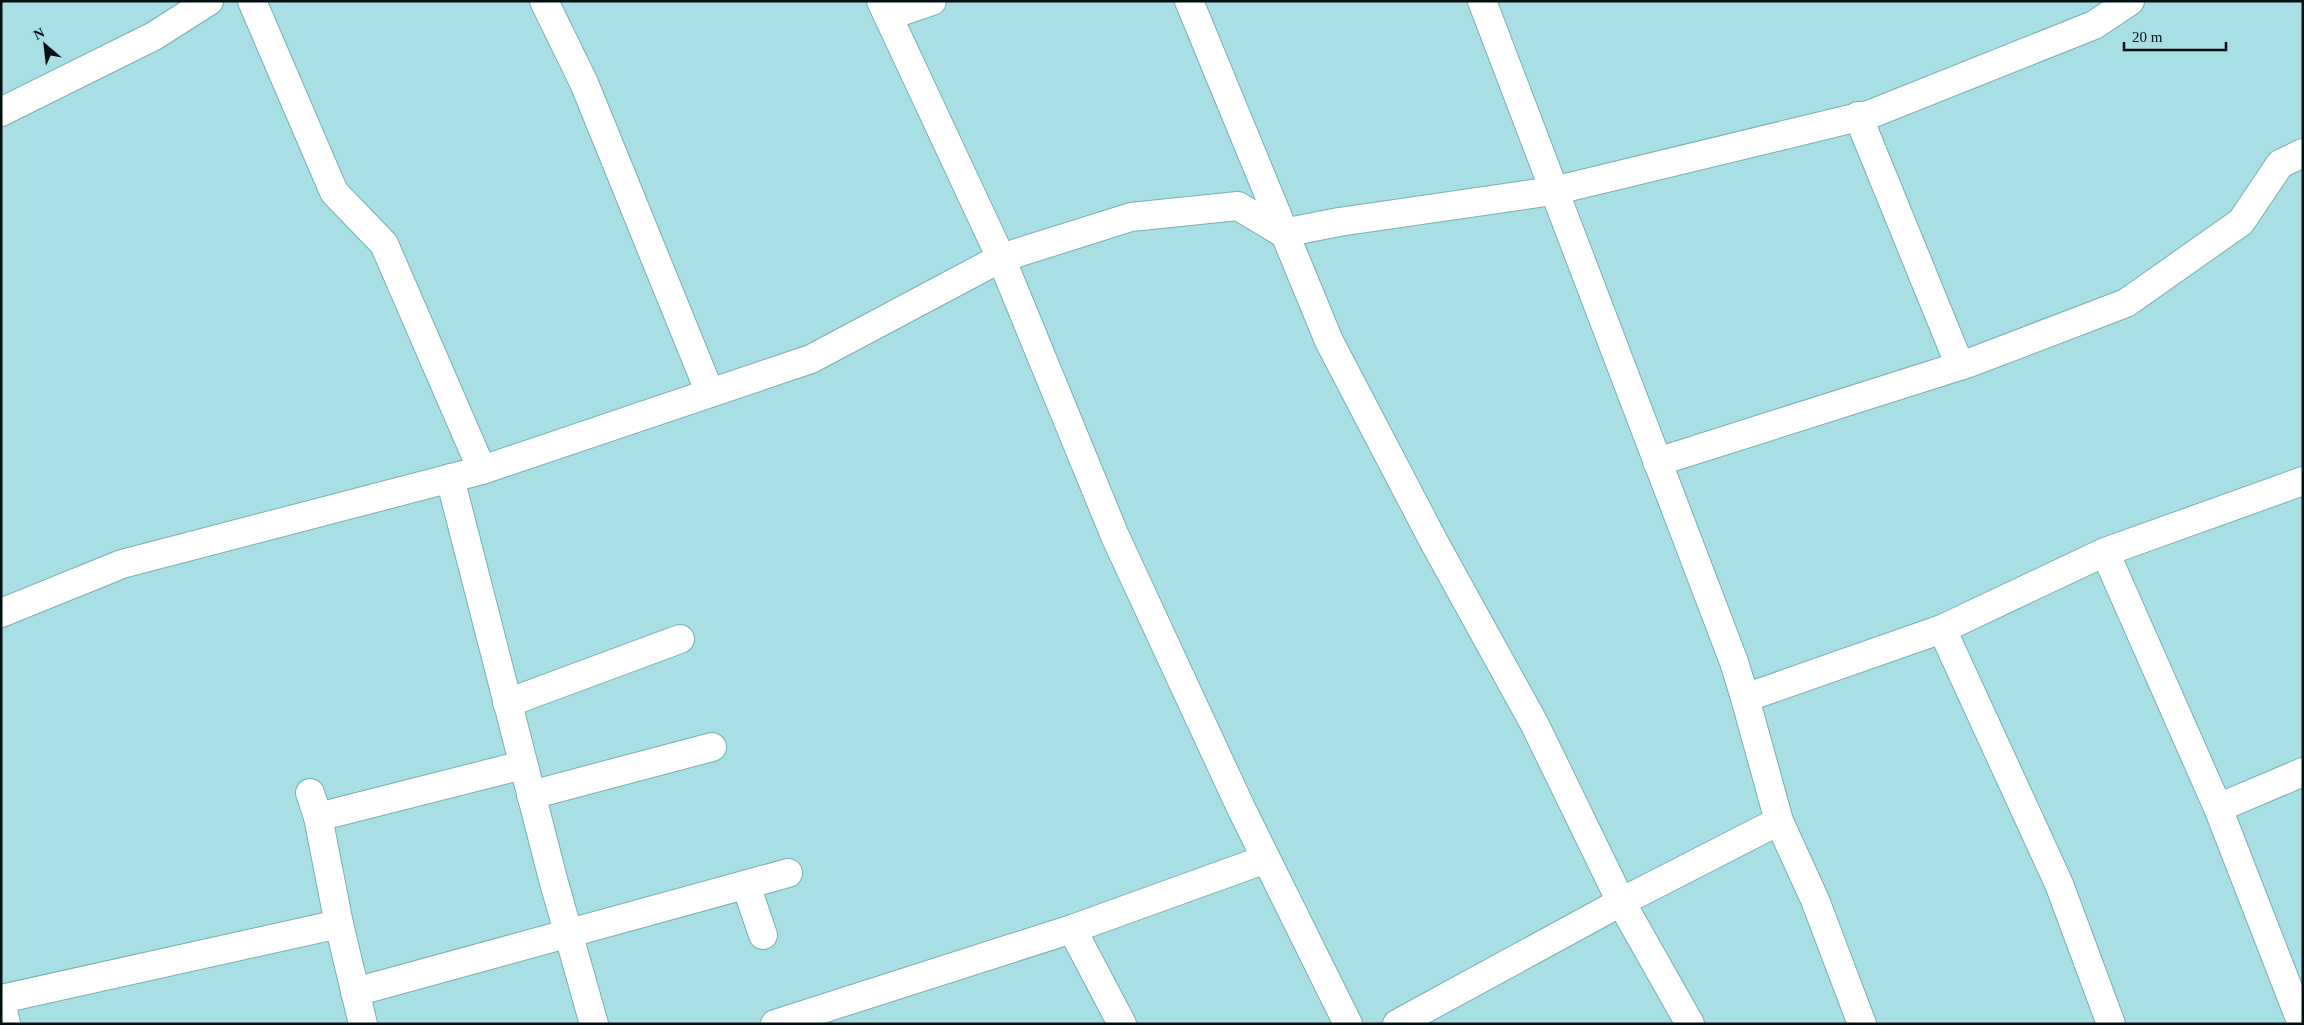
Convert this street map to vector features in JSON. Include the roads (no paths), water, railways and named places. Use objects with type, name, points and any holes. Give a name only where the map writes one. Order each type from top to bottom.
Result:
[{"type":"street","points":[[1,112],[154,36],[173,11],[209,1]]},
{"type":"street","points":[[252,1],[334,192],[384,244],[482,470]]},
{"type":"street","points":[[544,1],[584,83],[710,393]]},
{"type":"street","points":[[932,1],[885,9],[1001,258],[1115,536],[1266,859],[1348,1024]]},
{"type":"street","points":[[1189,1],[1329,342],[1434,542],[1535,725],[1621,902],[1690,1024]]},
{"type":"street","points":[[1482,1],[1745,698],[1779,821],[1814,900],[1862,1024]]},
{"type":"street","points":[[1,613],[122,564],[482,470],[811,359],[1001,258],[1131,217],[1238,206],[1283,233],[1339,222],[1553,191],[1871,114],[2094,25],[2130,1]]},
{"type":"street","points":[[1858,116],[1960,366]]},
{"type":"street","points":[[1657,462],[1960,366],[2126,303],[2241,222],[2280,164],[2303,153]]},
{"type":"street","points":[[450,478],[523,765],[594,1024]]},
{"type":"street","points":[[1745,698],[1942,629],[2105,552],[2303,482]]},
{"type":"street","points":[[2105,552],[2218,808],[2302,1024]]},
{"type":"street","points":[[1942,629],[2059,884],[2111,1024]]},
{"type":"street","points":[[507,703],[680,639]]},
{"type":"street","points":[[531,795],[712,747]]},
{"type":"street","points":[[363,1024],[339,924],[314,805],[523,765]]},
{"type":"street","points":[[2218,808],[2303,772]]},
{"type":"street","points":[[1397,1024],[1621,902],[1779,821]]},
{"type":"street","points":[[774,1024],[1072,929],[1266,859]]},
{"type":"street","points":[[355,992],[788,873]]},
{"type":"street","points":[[746,885],[763,935]]},
{"type":"street","points":[[6,1024],[1,1000],[339,924]]},
{"type":"street","points":[[1072,929],[1122,1024]]}]
